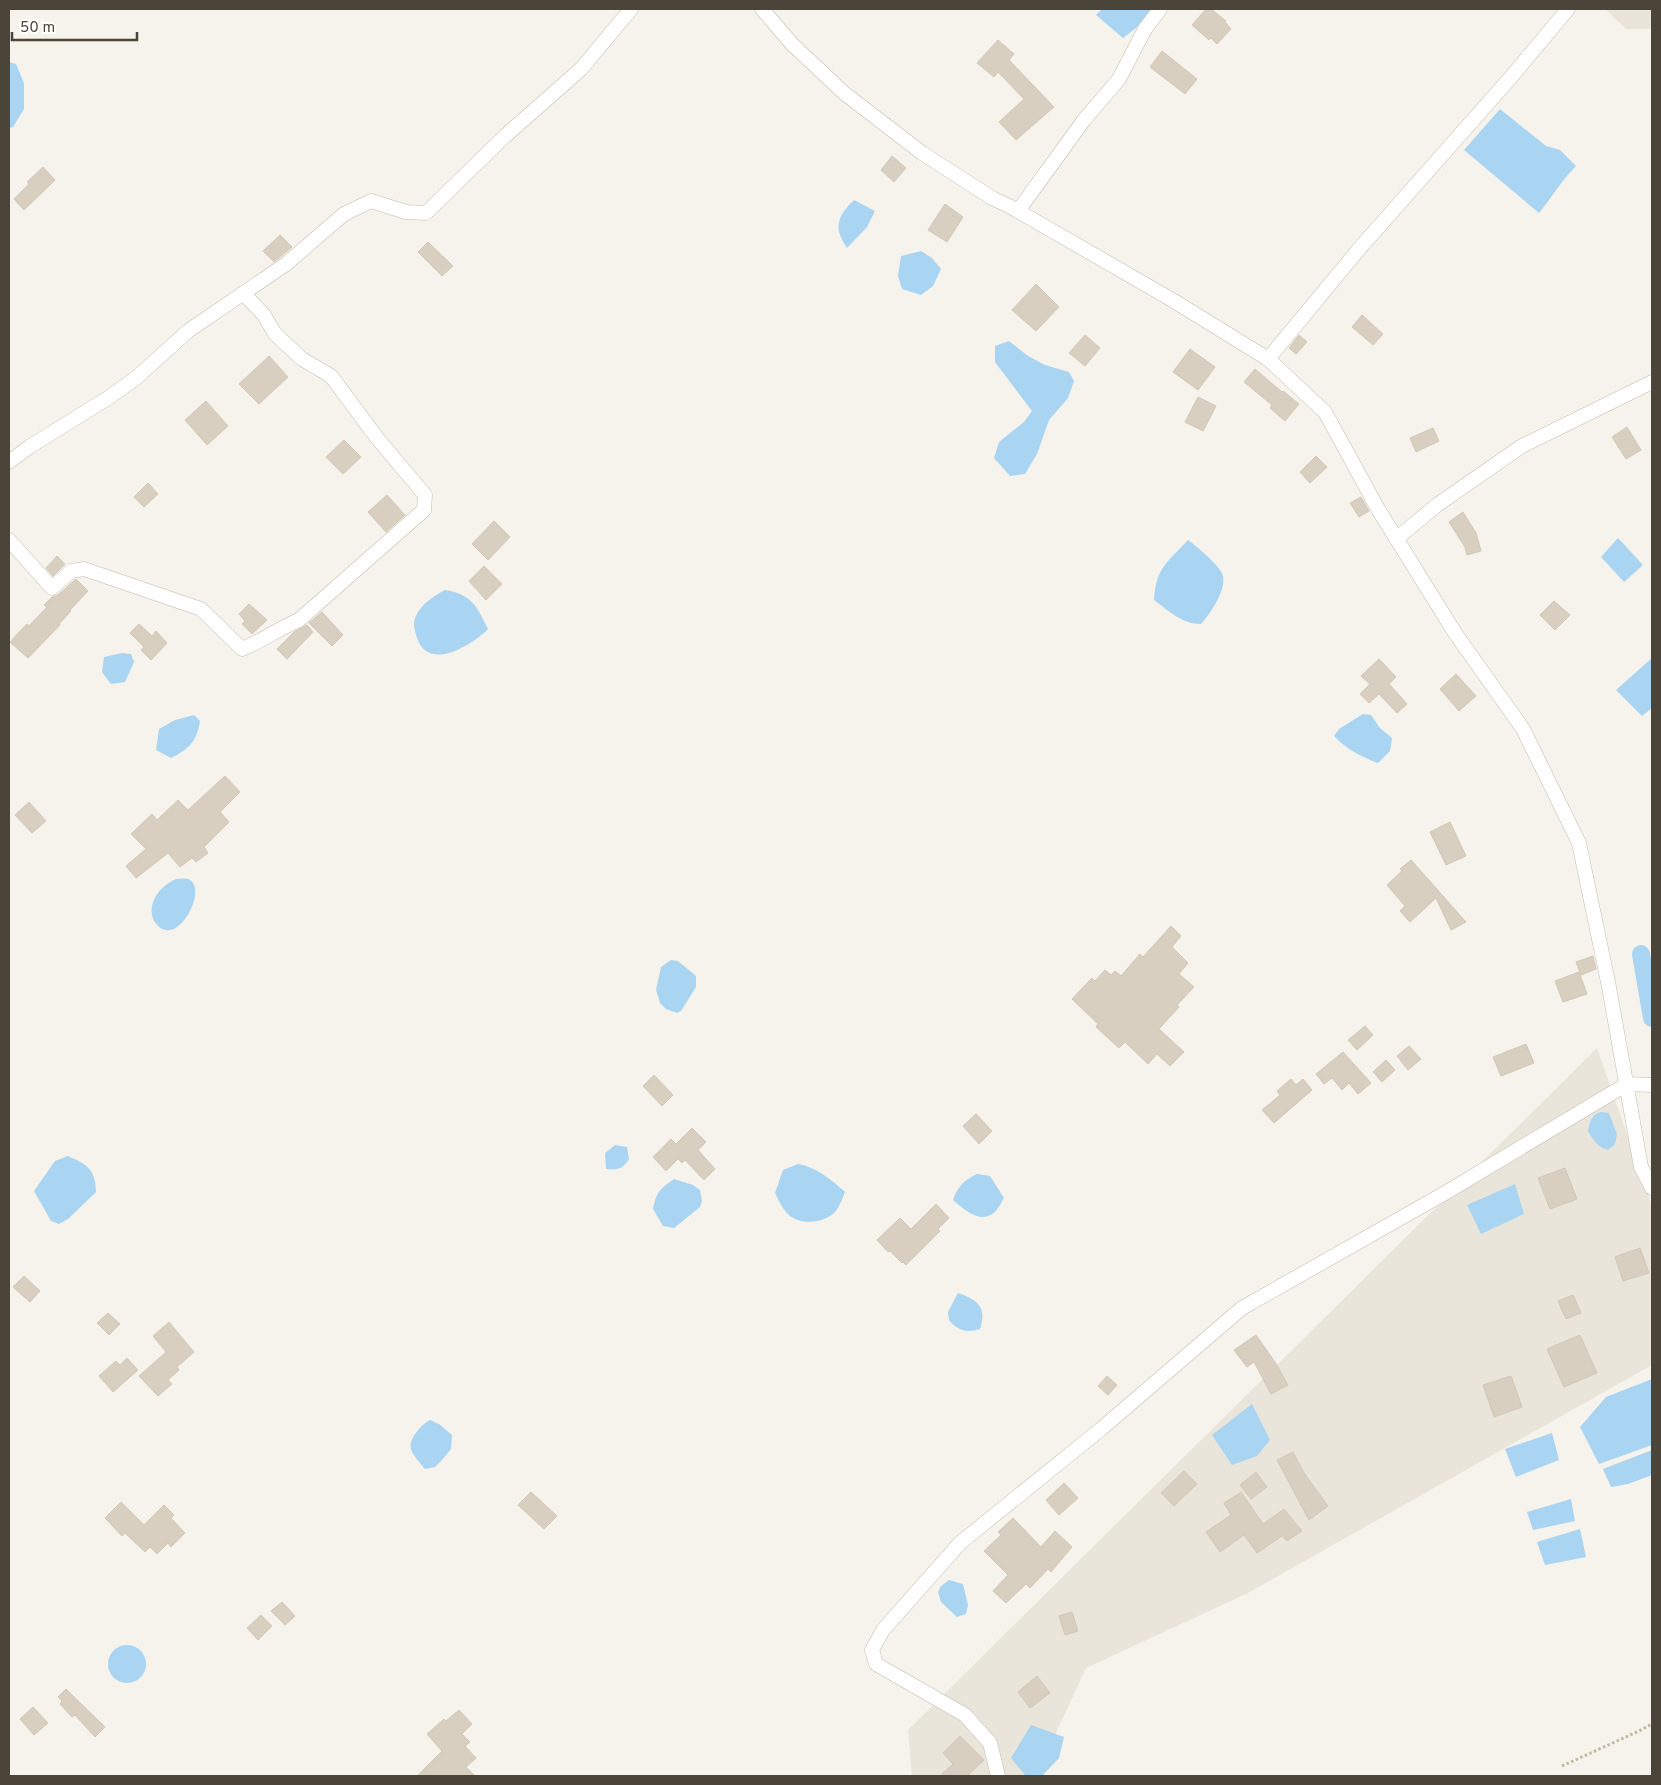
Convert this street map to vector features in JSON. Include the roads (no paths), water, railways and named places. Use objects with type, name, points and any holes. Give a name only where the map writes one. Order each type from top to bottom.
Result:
[{"type":"street","points":[[9,462],[136,378],[188,331],[286,264],[344,214],[370,201],[406,212],[426,213],[505,136],[581,69],[631,9]]},
{"type":"street","points":[[762,9],[792,44],[844,94],[922,153],[992,198],[1174,301],[1268,359],[1325,412],[1378,509],[1400,535],[1455,633],[1523,730],[1578,843],[1610,987],[1641,1167],[1652,1188]]},
{"type":"street","points":[[1018,211],[1084,120],[1120,80],[1145,29],[1160,9]]},
{"type":"street","points":[[1268,359],[1359,249],[1512,76],[1568,9]]},
{"type":"street","points":[[9,540],[52,588],[71,571],[84,569],[201,609],[242,649],[262,641],[281,628],[298,620],[424,510],[425,494],[377,438],[331,376],[302,359],[275,334],[264,315],[243,294]]},
{"type":"street","points":[[1400,535],[1437,505],[1522,446],[1652,382]]},
{"type":"street","points":[[998,1776],[990,1743],[965,1715],[876,1664],[872,1650],[883,1630],[960,1542],[1101,1429],[1242,1308],[1445,1193],[1627,1084],[1652,1085]]},
{"type":"water","points":[[1102,9],[1152,9],[1136,28],[1123,38],[1096,15]]},
{"type":"water","points":[[9,62],[16,64],[24,83],[24,109],[13,127],[9,128]]},
{"type":"water","points":[[1500,109],[1546,146],[1560,150],[1576,166],[1539,213],[1464,150]]},
{"type":"water","points":[[854,200],[875,211],[867,227],[847,248],[840,234],[839,222],[844,211]]},
{"type":"water","points":[[921,251],[932,258],[941,269],[933,286],[921,295],[902,289],[898,276],[901,256]]},
{"type":"water","points":[[1009,341],[1028,356],[1045,365],[1069,372],[1074,381],[1068,398],[1049,420],[1037,454],[1025,474],[1010,476],[994,458],[999,442],[1024,422],[1032,411],[995,362],[995,346]]},
{"type":"water","points":[[1618,538],[1643,565],[1624,582],[1601,557]]},
{"type":"water","points":[[1188,540],[1213,562],[1223,576],[1220,595],[1201,624],[1182,619],[1154,600],[1160,572]]},
{"type":"water","points":[[445,590],[468,598],[477,608],[488,629],[462,648],[441,654],[431,653],[423,648],[417,638],[414,621],[424,604]]},
{"type":"water","points":[[122,653],[131,654],[134,662],[125,682],[111,684],[102,672],[104,657]]},
{"type":"water","points":[[1652,658],[1652,708],[1642,716],[1616,690]]},
{"type":"water","points":[[1363,714],[1371,715],[1380,728],[1392,738],[1390,751],[1378,763],[1354,752],[1334,736],[1339,729]]},
{"type":"water","points":[[194,715],[200,721],[199,728],[187,748],[171,758],[156,750],[159,729],[175,720]]},
{"type":"water","points":[[176,879],[188,879],[193,883],[195,890],[194,899],[191,909],[180,925],[166,930],[160,928],[154,921],[152,914],[153,902],[165,886]]},
{"type":"water","points":[[671,960],[678,961],[696,976],[696,987],[681,1011],[677,1013],[666,1009],[660,1003],[656,990],[661,967]]},
{"type":"water","points":[[1601,1112],[1609,1113],[1617,1134],[1615,1144],[1608,1150],[1596,1143],[1588,1131],[1591,1119]]},
{"type":"water","points":[[615,1145],[627,1147],[629,1159],[620,1168],[606,1169],[605,1153]]},
{"type":"water","points":[[68,1156],[81,1162],[89,1169],[94,1178],[96,1192],[68,1219],[59,1224],[51,1221],[34,1191],[55,1161]]},
{"type":"water","points":[[798,1164],[817,1171],[845,1192],[834,1213],[824,1219],[806,1222],[795,1219],[785,1211],[775,1193],[783,1170]]},
{"type":"water","points":[[977,1174],[990,1176],[1004,1198],[996,1211],[982,1217],[971,1214],[953,1200],[962,1184]]},
{"type":"water","points":[[674,1179],[693,1185],[700,1190],[702,1201],[700,1207],[674,1228],[663,1226],[653,1209],[659,1191]]},
{"type":"water","points":[[1515,1184],[1524,1214],[1481,1234],[1467,1205]]},
{"type":"water","points":[[958,1293],[971,1298],[979,1305],[982,1315],[980,1329],[963,1330],[956,1327],[949,1320],[948,1312]]},
{"type":"water","points":[[1652,1379],[1652,1445],[1599,1464],[1580,1427],[1606,1397]]},
{"type":"water","points":[[1252,1404],[1270,1440],[1257,1456],[1232,1465],[1212,1435]]},
{"type":"water","points":[[430,1420],[439,1424],[452,1435],[451,1449],[435,1467],[425,1469],[413,1454],[411,1445],[416,1432]]},
{"type":"water","points":[[1552,1433],[1559,1460],[1516,1477],[1505,1449]]},
{"type":"water","points":[[1652,1450],[1652,1475],[1628,1484],[1611,1487],[1603,1469]]},
{"type":"water","points":[[1571,1499],[1575,1521],[1533,1530],[1527,1512]]},
{"type":"water","points":[[1580,1529],[1586,1557],[1545,1565],[1537,1542]]},
{"type":"water","points":[[949,1580],[963,1584],[968,1605],[966,1614],[957,1617],[941,1602],[938,1592],[941,1586]]},
{"type":"water","points":[[127,1645],[141,1650],[146,1664],[141,1678],[127,1683],[113,1678],[108,1664],[113,1650]]},
{"type":"water","points":[[1031,1725],[1064,1737],[1059,1758],[1042,1776],[1025,1775],[1011,1758]]},
{"type":"waterway","points":[[1641,954],[1652,1018]]}]
